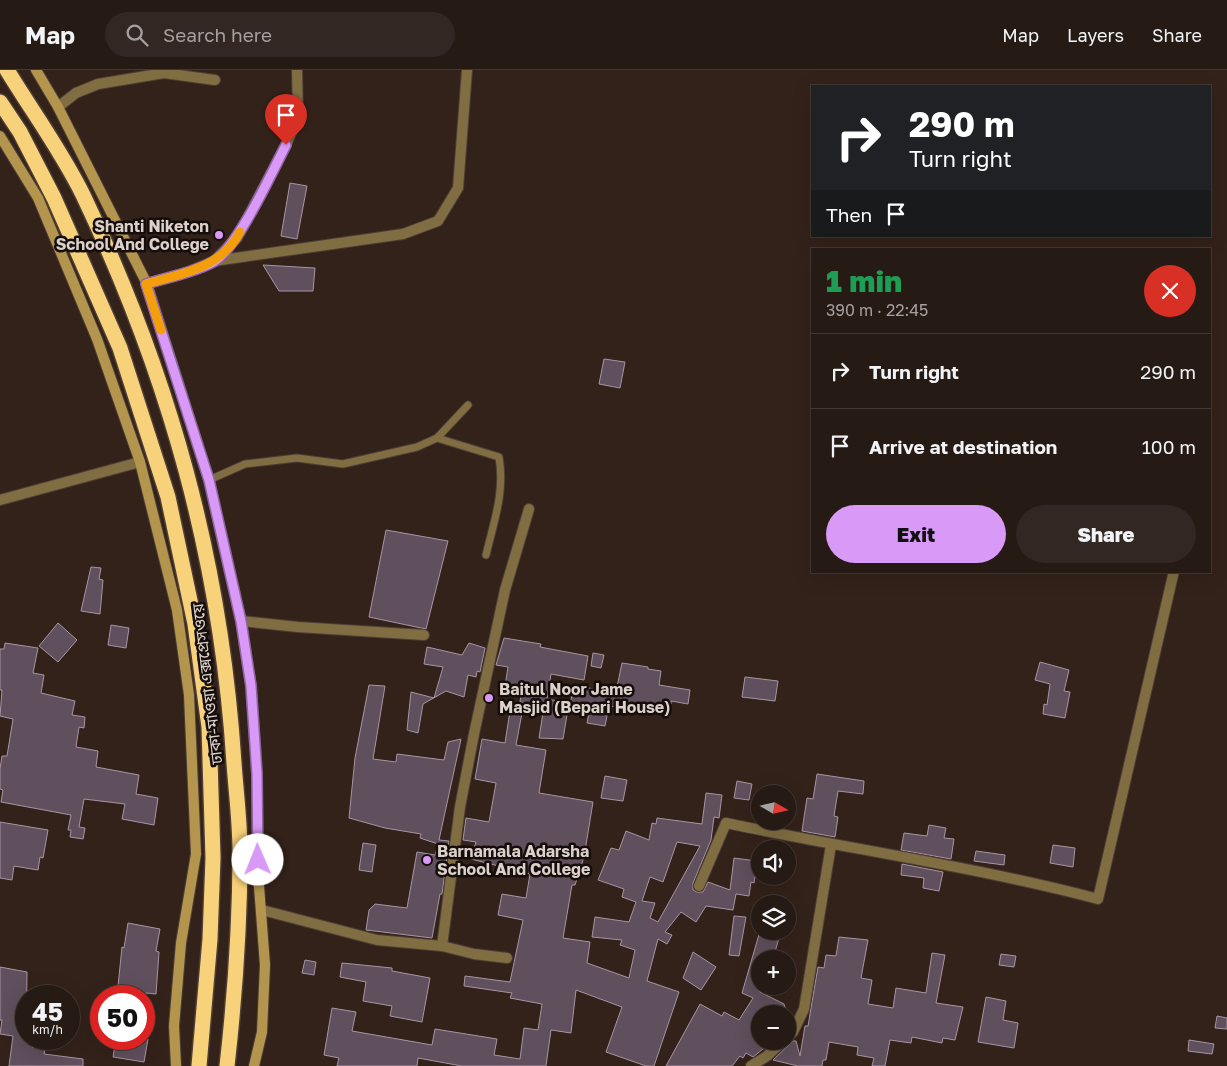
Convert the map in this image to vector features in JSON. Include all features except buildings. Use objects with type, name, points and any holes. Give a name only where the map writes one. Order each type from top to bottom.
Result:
[{"type":"highway","name":"ঢাকা-মাওয়া এক্সপ্রেসওয়ে","points":[[7,70],[82,193],[120,280],[184,457],[200,523],[220,626],[230,704],[240,849],[239,919],[227,1066]]},
{"type":"highway","name":"ঢাকা-মাওয়া এক্সপ্রেসওয়ে","points":[[0,102],[20,132],[54,198],[120,348],[168,497],[193,614],[209,727],[213,858],[210,939],[199,1066]]},
{"type":"main road","points":[[36,70],[58,107],[146,284],[209,480],[241,621],[251,686],[257,774],[258,860],[265,965],[262,1032],[254,1066]]},
{"type":"main road","points":[[0,136],[38,198],[97,339],[140,462],[177,610],[189,695],[196,854],[181,943],[174,1026],[176,1066]]},
{"type":"street","points":[[214,261],[237,238],[286,145],[298,116],[297,70]]},
{"type":"street","points":[[146,284],[188,272],[214,261],[403,234],[438,221],[458,188],[468,70]]},
{"type":"street","points":[[58,107],[76,93],[98,84],[164,73],[215,80]]},
{"type":"street","points":[[0,500],[140,462]]},
{"type":"street","points":[[442,946],[460,807],[474,734],[505,590],[529,510]]},
{"type":"street","points":[[699,886],[726,823],[831,845],[932,862],[1049,886],[1098,899],[1174,573]]},
{"type":"street","points":[[241,621],[298,627],[424,635]]},
{"type":"street","points":[[796,1026],[804,1009],[831,845]]},
{"type":"street","points":[[262,910],[377,940],[442,946],[474,954],[507,958]]},
{"type":"street","points":[[751,1066],[773,1050]]},
{"type":"lane","points":[[209,480],[245,464],[298,458],[343,464],[417,447],[437,438],[468,405]]},
{"type":"lane","points":[[437,438],[499,457],[502,477],[500,496],[486,555]]},
{"type":"slow traffic","points":[[161,330],[146,284],[188,272],[214,261],[237,238],[240,232]]},
{"type":"place","name":"Shanti Niketon School And College","points":[[219,235]]},
{"type":"place","name":"Baitul Noor Jame Masjid (Bepari House)","points":[[489,698]]},
{"type":"place","name":"Barnamala Adarsha School And College","points":[[427,860]]},
{"type":"route","points":[[258,860],[257,774],[251,686],[241,621],[209,480],[146,284],[188,272],[214,261],[237,238],[286,145]]}]
